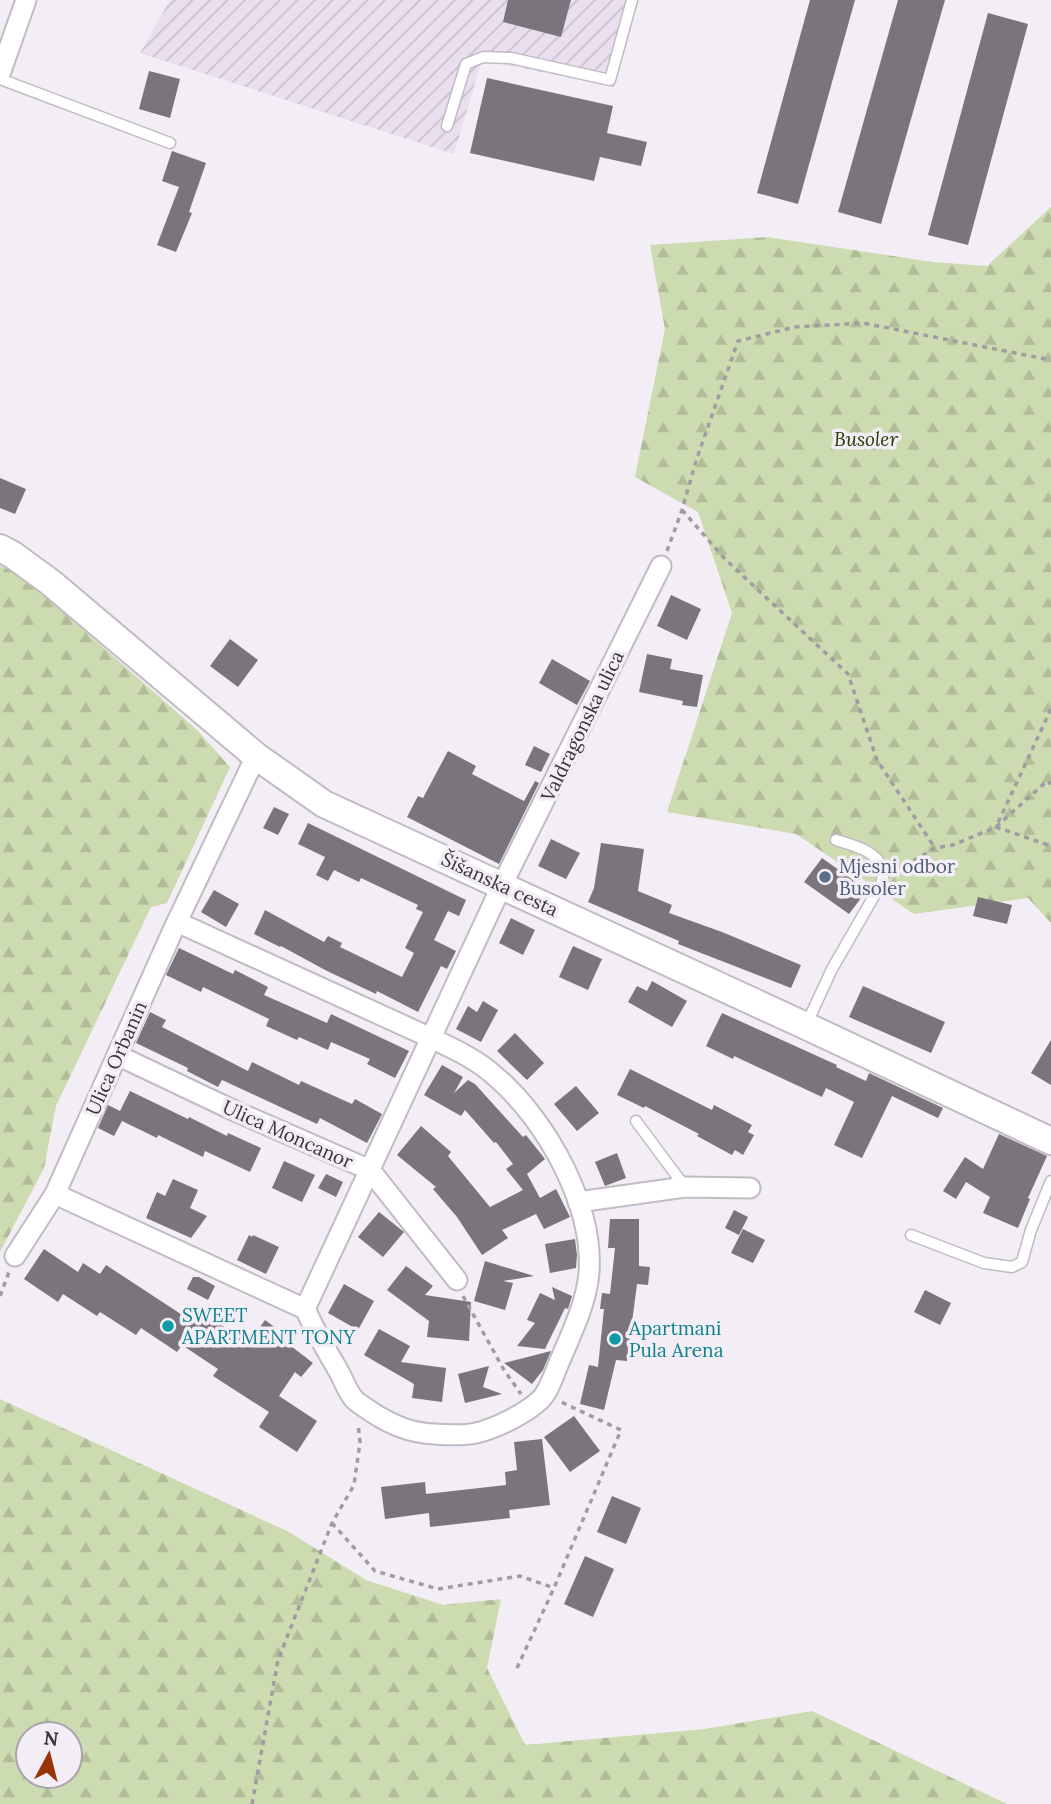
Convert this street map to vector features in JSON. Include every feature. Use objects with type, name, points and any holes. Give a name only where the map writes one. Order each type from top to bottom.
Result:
[{"type":"main road","name":"Šišanska cesta","points":[[0,548],[50,582],[256,756],[324,804],[1051,1141]]},
{"type":"street","points":[[0,74],[26,0]]},
{"type":"street","name":"Valdragonska ulica","points":[[502,885],[661,566]]},
{"type":"street","name":"Ulica Orbanin","points":[[15,1256],[55,1194],[177,922],[256,756]]},
{"type":"street","points":[[305,1310],[502,885]]},
{"type":"street","points":[[55,1194],[305,1310],[354,1400],[393,1426],[421,1433],[476,1433],[505,1423],[537,1401],[580,1310],[588,1282],[589,1257],[586,1228],[578,1202],[567,1172],[533,1118],[512,1092],[472,1059],[431,1038],[177,922]]},
{"type":"street","name":"Ulica Moncanor","points":[[117,1055],[237,1112],[370,1170],[457,1280]]},
{"type":"street","points":[[578,1202],[685,1187],[750,1188]]},
{"type":"lane","points":[[447,126],[466,64],[482,57],[510,58],[610,80],[632,0]]},
{"type":"lane","points":[[0,79],[170,143]]},
{"type":"lane","points":[[806,1026],[832,969],[881,884],[883,872],[877,860],[866,850],[836,839]]},
{"type":"lane","points":[[636,1121],[685,1187]]},
{"type":"lane","points":[[911,1235],[984,1263],[1012,1267],[1022,1262],[1031,1230],[1051,1181]]},
{"type":"path","points":[[661,566],[738,341],[795,327],[863,323],[1051,360]]},
{"type":"path","points":[[682,510],[726,561],[848,674],[877,761],[935,848]]},
{"type":"path","points":[[996,827],[1051,709]]},
{"type":"path","points":[[883,872],[917,859],[935,848],[953,845],[996,827],[1047,781],[1051,784]]},
{"type":"path","points":[[996,827],[1051,846]]},
{"type":"path","points":[[0,1296],[15,1256]]},
{"type":"path","points":[[457,1280],[463,1297],[504,1370],[537,1401],[621,1430],[517,1668]]},
{"type":"path","points":[[252,1804],[278,1660],[332,1523],[355,1485],[360,1442],[354,1400]]},
{"type":"path","points":[[332,1523],[375,1571],[438,1590],[520,1576],[554,1588]]},
{"type":"shaded area","points":[[170,0],[636,0],[614,87],[482,60],[454,154],[140,53]]},
{"type":"green space","name":"Busoler","points":[[1051,207],[1051,923],[1028,898],[914,914],[796,834],[667,812],[732,613],[698,512],[635,477],[665,329],[650,245],[767,237],[933,262],[987,266]]},
{"type":"green space","points":[[0,566],[20,574],[198,731],[230,767],[167,903],[151,907],[56,1106],[44,1168],[0,1252]]},
{"type":"green space","points":[[0,1399],[289,1532],[366,1580],[443,1605],[501,1599],[487,1668],[525,1745],[705,1729],[812,1711],[1007,1804],[0,1804]]},
{"type":"building","points":[[508,0],[571,0],[561,37],[503,22]]},
{"type":"building","points":[[810,0],[855,0],[798,204],[757,193]]},
{"type":"building","points":[[898,0],[945,0],[881,224],[838,212]]},
{"type":"building","points":[[988,13],[1028,24],[968,245],[928,235]]},
{"type":"building","points":[[149,71],[180,79],[170,118],[139,109]]},
{"type":"building","points":[[487,78],[613,106],[607,133],[647,142],[641,166],[600,157],[594,181],[470,153]]},
{"type":"building","points":[[172,151],[206,163],[189,212],[192,213],[176,252],[157,245],[179,187],[162,181]]},
{"type":"building","points":[[0,478],[26,489],[15,514],[0,508]]},
{"type":"building","points":[[671,595],[701,609],[687,640],[657,626]]},
{"type":"building","points":[[230,639],[258,660],[238,687],[210,666]]},
{"type":"building","points":[[647,654],[672,659],[670,669],[703,675],[697,707],[682,705],[683,701],[639,692]]},
{"type":"building","points":[[552,659],[590,681],[577,705],[539,683]]},
{"type":"building","points":[[534,746],[550,754],[541,772],[525,765]]},
{"type":"building","points":[[448,751],[476,766],[472,774],[524,801],[535,781],[539,783],[499,864],[407,817],[418,796],[423,798]]},
{"type":"building","points":[[274,807],[289,814],[278,835],[263,828]]},
{"type":"building","points":[[308,823],[466,900],[459,916],[448,911],[434,940],[456,951],[447,969],[441,966],[418,1012],[254,934],[265,910],[324,942],[328,936],[342,943],[340,947],[402,977],[414,953],[405,948],[423,912],[416,909],[418,905],[361,878],[359,882],[334,870],[328,881],[316,875],[325,857],[298,844]]},
{"type":"building","points":[[551,839],[580,853],[566,879],[538,866]]},
{"type":"building","points":[[601,843],[644,849],[638,891],[672,905],[669,913],[801,965],[791,988],[678,944],[679,941],[588,902],[594,888]]},
{"type":"building","points":[[822,858],[867,890],[849,914],[804,882]]},
{"type":"building","points":[[214,890],[239,904],[226,927],[201,912]]},
{"type":"building","points":[[978,897],[1012,905],[1007,924],[973,916]]},
{"type":"building","points":[[511,918],[535,930],[523,955],[499,943]]},
{"type":"building","points":[[573,946],[602,959],[588,990],[559,977]]},
{"type":"building","points":[[179,948],[233,974],[235,970],[268,987],[264,995],[327,1023],[331,1014],[409,1051],[395,1078],[367,1064],[370,1059],[331,1042],[328,1050],[299,1037],[297,1040],[266,1026],[269,1019],[203,987],[201,992],[166,975]]},
{"type":"building","points":[[652,981],[687,1001],[672,1027],[628,1002],[637,986],[647,991]]},
{"type":"building","points":[[863,986],[945,1022],[931,1053],[849,1017]]},
{"type":"building","points":[[483,1001],[498,1010],[481,1042],[456,1029],[468,1006],[477,1012]]},
{"type":"building","points":[[150,1012],[166,1020],[162,1027],[248,1071],[252,1062],[299,1085],[301,1081],[352,1104],[355,1099],[382,1114],[367,1143],[320,1118],[317,1124],[222,1080],[218,1087],[187,1071],[188,1068],[136,1043]]},
{"type":"building","points":[[722,1013],[866,1081],[869,1073],[943,1108],[938,1118],[892,1096],[862,1158],[834,1145],[854,1102],[826,1088],[822,1097],[734,1056],[733,1059],[706,1046]]},
{"type":"building","points":[[515,1033],[544,1063],[527,1080],[497,1051]]},
{"type":"building","points":[[1051,1040],[1051,1085],[1031,1073]]},
{"type":"building","points":[[442,1065],[463,1077],[454,1093],[468,1080],[475,1084],[523,1137],[526,1135],[545,1159],[527,1174],[540,1198],[556,1189],[570,1217],[544,1229],[536,1214],[502,1230],[508,1238],[482,1255],[457,1217],[433,1189],[436,1187],[397,1155],[421,1126],[451,1152],[448,1156],[490,1207],[523,1190],[506,1169],[513,1164],[465,1110],[461,1116],[424,1095]]},
{"type":"building","points":[[630,1069],[712,1110],[714,1105],[752,1125],[748,1132],[754,1135],[743,1155],[735,1150],[732,1155],[697,1136],[699,1134],[617,1095]]},
{"type":"building","points":[[576,1086],[599,1113],[577,1131],[554,1104]]},
{"type":"building","points":[[130,1091],[227,1136],[228,1133],[261,1148],[250,1172],[205,1151],[203,1157],[122,1121],[114,1136],[98,1128],[108,1105],[120,1111]]},
{"type":"building","points":[[999,1134],[1047,1156],[1018,1228],[983,1213],[990,1197],[966,1182],[956,1199],[943,1191],[965,1157],[983,1169]]},
{"type":"building","points":[[617,1153],[626,1178],[605,1186],[595,1162]]},
{"type":"building","points":[[284,1161],[315,1175],[302,1202],[272,1188]]},
{"type":"building","points":[[326,1174],[343,1182],[336,1197],[318,1188]]},
{"type":"building","points":[[173,1179],[198,1190],[190,1208],[207,1216],[191,1238],[146,1218],[157,1192],[165,1196]]},
{"type":"building","points":[[734,1210],[748,1217],[739,1235],[725,1228]]},
{"type":"building","points":[[379,1212],[404,1232],[383,1257],[358,1237]]},
{"type":"building","points":[[610,1219],[639,1219],[639,1266],[650,1267],[648,1285],[637,1284],[627,1361],[616,1360],[604,1410],[580,1404],[589,1365],[598,1367],[604,1309],[600,1309],[602,1293],[610,1294],[615,1248],[608,1248]]},
{"type":"building","points":[[743,1229],[765,1240],[753,1263],[731,1253]]},
{"type":"building","points":[[249,1235],[279,1247],[266,1274],[237,1260]]},
{"type":"building","points":[[575,1239],[576,1268],[550,1273],[545,1244]]},
{"type":"building","points":[[44,1249],[78,1272],[83,1263],[100,1274],[106,1265],[196,1324],[203,1313],[249,1343],[265,1320],[281,1332],[278,1336],[313,1363],[301,1377],[295,1372],[279,1396],[317,1421],[297,1452],[259,1427],[269,1412],[213,1376],[218,1369],[182,1345],[177,1352],[141,1328],[136,1335],[100,1312],[97,1316],[63,1294],[58,1302],[24,1279]]},
{"type":"building","points":[[485,1261],[534,1276],[503,1281],[513,1283],[505,1310],[474,1301]]},
{"type":"building","points":[[406,1266],[433,1286],[425,1295],[471,1302],[469,1341],[427,1337],[429,1321],[387,1290]]},
{"type":"building","points":[[193,1277],[199,1277],[215,1286],[208,1300],[187,1289]]},
{"type":"building","points":[[344,1284],[374,1301],[358,1330],[328,1313]]},
{"type":"building","points":[[552,1287],[572,1296],[568,1309],[565,1308],[545,1349],[517,1346],[535,1323],[527,1320],[540,1293],[555,1300]]},
{"type":"building","points":[[925,1290],[951,1303],[940,1325],[914,1312]]},
{"type":"building","points":[[379,1329],[410,1346],[401,1362],[446,1368],[442,1402],[412,1398],[414,1384],[364,1355]]},
{"type":"building","points":[[551,1351],[543,1370],[532,1384],[504,1363]]},
{"type":"building","points":[[489,1366],[483,1387],[502,1394],[465,1403],[458,1374]]},
{"type":"building","points":[[574,1416],[600,1451],[570,1472],[544,1437]]},
{"type":"building","points":[[542,1439],[550,1505],[509,1510],[510,1518],[430,1527],[429,1513],[385,1519],[381,1487],[425,1482],[426,1494],[506,1485],[505,1472],[517,1470],[514,1442]]},
{"type":"building","points":[[612,1496],[641,1508],[626,1544],[597,1532]]},
{"type":"building","points":[[585,1556],[614,1569],[593,1617],[564,1604]]},
{"type":"place","name":"Mjesni odbor Busoler","points":[[825,877]]},
{"type":"place","name":"SWEET APARTMENT TONY","points":[[168,1326]]},
{"type":"place","name":"Apartmani Pula Arena","points":[[615,1339]]}]
